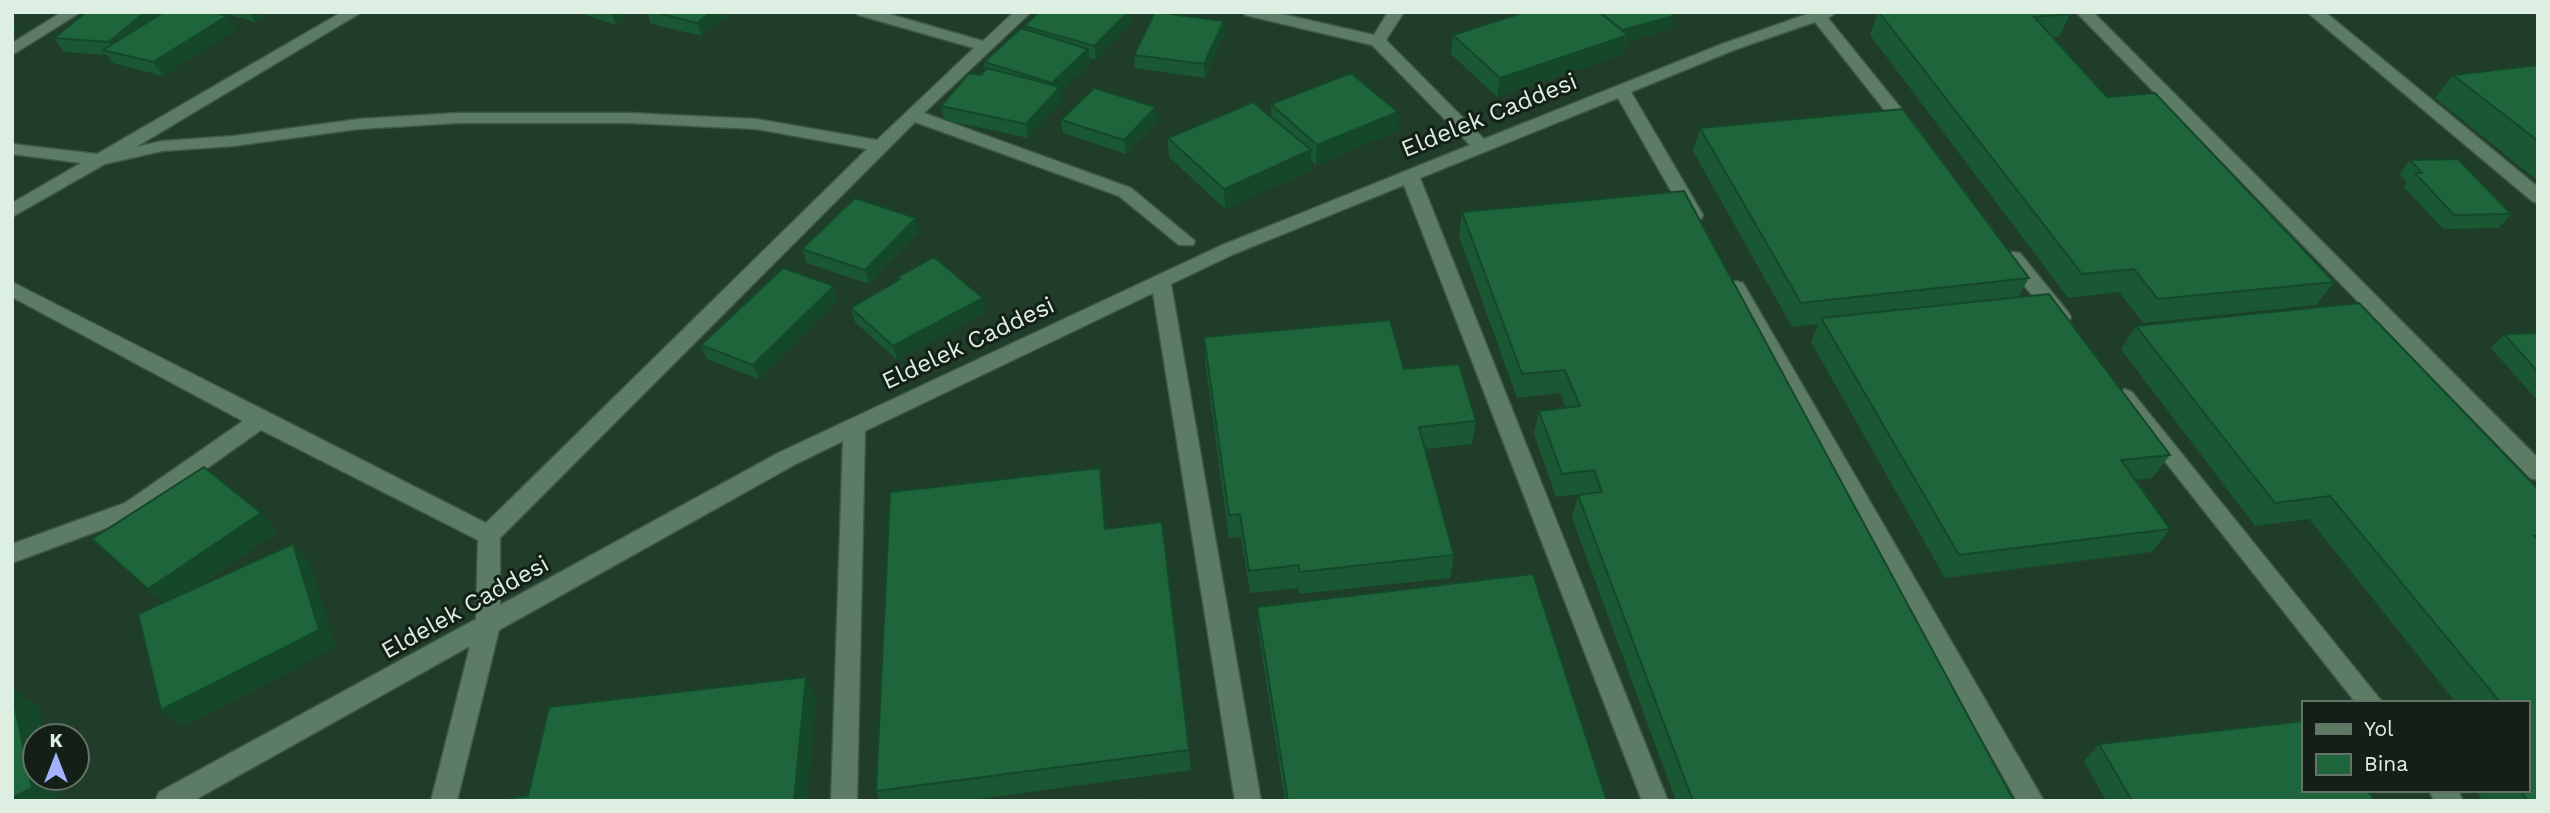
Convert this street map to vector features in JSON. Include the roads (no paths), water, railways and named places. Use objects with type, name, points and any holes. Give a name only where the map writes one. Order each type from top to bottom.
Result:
[{"type":"street","points":[[12,50],[73,12]]},
{"type":"street","points":[[12,211],[354,12]]},
{"type":"street","points":[[864,12],[984,46]]},
{"type":"street","points":[[444,801],[488,624],[489,535],[880,146],[1023,12]]},
{"type":"street","points":[[1251,12],[1378,41],[1481,146]]},
{"type":"street","points":[[1378,41],[1396,12]]},
{"type":"street","points":[[2084,12],[2538,472]]},
{"type":"street","points":[[2315,12],[2538,197]]},
{"type":"street","points":[[1824,14],[1924,147]]},
{"type":"street","name":"Eldelek Caddesi","points":[[168,801],[786,459],[1227,250],[1621,89],[1728,47],[1824,14]]},
{"type":"street","points":[[1621,89],[1704,234]]},
{"type":"street","points":[[912,115],[1125,192],[1186,241]]},
{"type":"street","points":[[12,149],[100,160],[162,146],[234,141],[359,124],[458,118],[630,118],[756,124],[880,146]]},
{"type":"street","points":[[1410,176],[1655,801]]},
{"type":"street","points":[[2003,245],[2073,332]]},
{"type":"street","points":[[1725,270],[2031,801]]},
{"type":"street","points":[[1161,281],[1248,801]]},
{"type":"street","points":[[12,289],[260,420],[489,535]]},
{"type":"street","points":[[2117,387],[2369,701]]},
{"type":"street","points":[[12,554],[133,509],[260,420]]},
{"type":"street","points":[[844,801],[854,427]]}]
